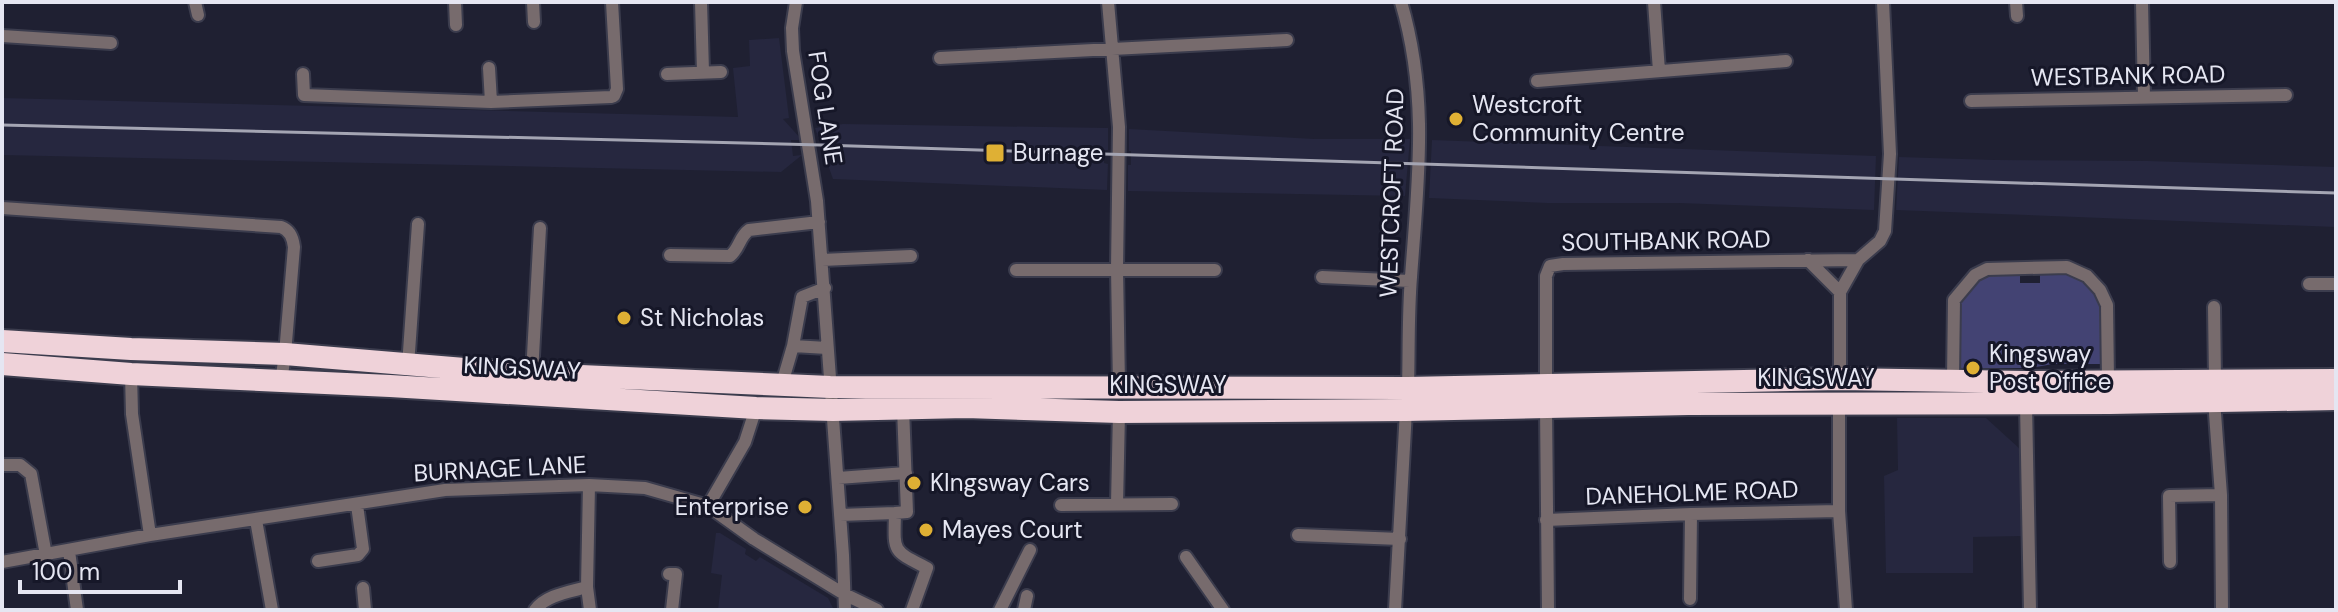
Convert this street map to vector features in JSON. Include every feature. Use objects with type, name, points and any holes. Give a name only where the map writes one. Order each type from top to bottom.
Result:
[{"type":"highway","name":"KINGSWAY","points":[[2,341],[285,354],[408,366],[781,390],[830,387],[1119,386],[1407,399]]},
{"type":"highway","name":"KINGSWAY","points":[[2,364],[281,382],[698,397],[756,408],[833,410],[966,407],[1119,412],[1407,399],[1546,397],[1840,379],[1953,380],[2026,393],[2108,381],[2336,399]]},
{"type":"highway","points":[[652,380],[698,397],[781,390],[823,398],[833,410]]},
{"type":"highway","name":"KINGSWAY","points":[[1546,397],[1688,404],[1839,405],[2026,393],[2215,390],[2336,380]]},
{"type":"highway","points":[[830,387],[838,396],[847,399],[935,399],[966,407]]},
{"type":"street","points":[[455,2],[456,25]]},
{"type":"street","points":[[533,2],[534,22]]},
{"type":"street","points":[[303,74],[304,95],[491,102],[614,96],[617,89],[612,2]]},
{"type":"street","points":[[701,2],[703,72]]},
{"type":"street","name":"FOG LANE","points":[[796,2],[792,28],[793,51],[819,222],[845,610]]},
{"type":"street","points":[[1108,2],[1119,127],[1119,386]]},
{"type":"street","name":"WESTCROFT ROAD","points":[[1395,610],[1410,281],[1421,138],[1414,53],[1401,2]]},
{"type":"street","points":[[1654,2],[1659,71]]},
{"type":"street","points":[[1840,379],[1840,292],[1858,260],[1880,241],[1885,231],[1890,154],[1883,2]]},
{"type":"street","points":[[2016,2],[2017,16]]},
{"type":"street","points":[[2142,2],[2144,97]]},
{"type":"street","points":[[2,36],[111,43]]},
{"type":"street","points":[[940,58],[1287,40]]},
{"type":"street","points":[[1537,81],[1786,61]]},
{"type":"street","points":[[489,68],[491,102]]},
{"type":"street","points":[[667,74],[721,72]]},
{"type":"street","name":"WESTBANK ROAD","points":[[1971,101],[2286,95]]},
{"type":"street","points":[[2,208],[284,228],[292,237],[294,247],[281,382]]},
{"type":"street","points":[[670,255],[727,257],[737,250],[743,235],[749,230],[819,222]]},
{"type":"street","points":[[408,366],[418,224]]},
{"type":"street","points":[[532,374],[540,228]]},
{"type":"street","points":[[822,260],[911,256]]},
{"type":"street","points":[[1808,260],[1840,292]]},
{"type":"street","name":"SOUTHBANK ROAD","points":[[1546,397],[1546,276],[1550,266],[1858,260]]},
{"type":"street","points":[[1953,380],[1954,300],[1975,275],[1987,269],[2067,267],[2087,276],[2100,290],[2107,305],[2108,381]]},
{"type":"street","points":[[1016,270],[1215,270]]},
{"type":"street","points":[[1322,277],[1410,281]]},
{"type":"street","points":[[2309,284],[2336,284]]},
{"type":"street","points":[[781,390],[802,297],[825,288]]},
{"type":"street","points":[[2214,307],[2222,610]]},
{"type":"street","points":[[793,346],[827,348]]},
{"type":"street","points":[[131,374],[132,414],[150,535]]},
{"type":"street","points":[[2026,393],[2030,610]]},
{"type":"street","points":[[1546,397],[1548,610]]},
{"type":"street","points":[[1839,405],[1839,511],[1846,610]]},
{"type":"street","points":[[708,506],[745,442],[756,408]]},
{"type":"street","points":[[840,515],[907,512],[903,408]]},
{"type":"street","points":[[1117,504],[1119,412]]},
{"type":"street","points":[[2,465],[20,465],[31,474],[46,555]]},
{"type":"street","points":[[838,478],[906,473]]},
{"type":"street","points":[[589,485],[587,587],[590,610]]},
{"type":"street","name":"BURNAGE LANE","points":[[2,562],[150,535],[445,490],[589,485],[645,488],[708,506],[754,539],[844,594],[877,610]]},
{"type":"street","points":[[2170,562],[2169,496],[2221,495]]},
{"type":"street","points":[[1061,505],[1172,504]]},
{"type":"street","points":[[318,561],[358,555],[363,549],[357,505]]},
{"type":"street","name":"DANEHOLME ROAD","points":[[1546,520],[1839,511]]},
{"type":"street","points":[[895,513],[894,544],[899,554],[927,568],[912,610]]},
{"type":"street","points":[[1690,599],[1691,514]]},
{"type":"street","points":[[256,520],[272,610]]},
{"type":"street","points":[[1298,535],[1400,539]]},
{"type":"street","points":[[1000,610],[1030,550]]},
{"type":"street","points":[[69,551],[77,610]]},
{"type":"street","points":[[1186,557],[1223,610]]},
{"type":"street","points":[[669,574],[676,574],[672,610]]},
{"type":"street","points":[[535,610],[539,604],[557,595],[587,587]]},
{"type":"street","points":[[363,588],[365,610]]},
{"type":"street","points":[[1024,610],[1027,596]]},
{"type":"shaded area","points":[[779,38],[789,118],[783,119],[802,140],[791,140],[793,156],[802,155],[781,172],[2,155],[2,98],[738,117],[733,68],[750,66],[749,40]]},
{"type":"shaded area","points":[[843,124],[1108,128],[1108,150],[1104,150],[1104,163],[1108,164],[1107,190],[833,179],[815,128]]},
{"type":"shaded area","points":[[1129,129],[1314,139],[1410,139],[1405,196],[1128,191],[1128,165],[1131,165]]},
{"type":"shaded area","points":[[1432,140],[1876,156],[1874,210],[1429,198]]},
{"type":"shaded area","points":[[1899,157],[2336,167],[2336,227],[1896,210]]},
{"type":"shaded area","points":[[2040,273],[2072,274],[2093,289],[2101,312],[2101,364],[1960,368],[1961,301],[1968,292],[1980,281],[1992,276],[2020,274],[2020,283],[2040,283]]},
{"type":"shaded area","points":[[1897,418],[1986,418],[2020,449],[2021,536],[1973,537],[1973,573],[1886,573],[1884,476],[1898,470]]},
{"type":"shaded area","points":[[716,533],[746,549],[745,554],[756,561],[760,557],[828,598],[834,610],[718,610],[722,575],[711,573]]},
{"type":"railway","points":[[2,125],[821,145],[2336,193]]},
{"type":"place","name":"Westcroft Community Centre","points":[[1456,119]]},
{"type":"place","name":"Burnage","points":[[995,153]]},
{"type":"place","name":"St Nicholas","points":[[624,318]]},
{"type":"place","name":"Kingsway Post Office","points":[[1973,368]]},
{"type":"place","name":"KIngsway Cars","points":[[914,483]]},
{"type":"place","name":"Enterprise","points":[[805,507]]},
{"type":"place","name":"Mayes Court","points":[[926,530]]}]
